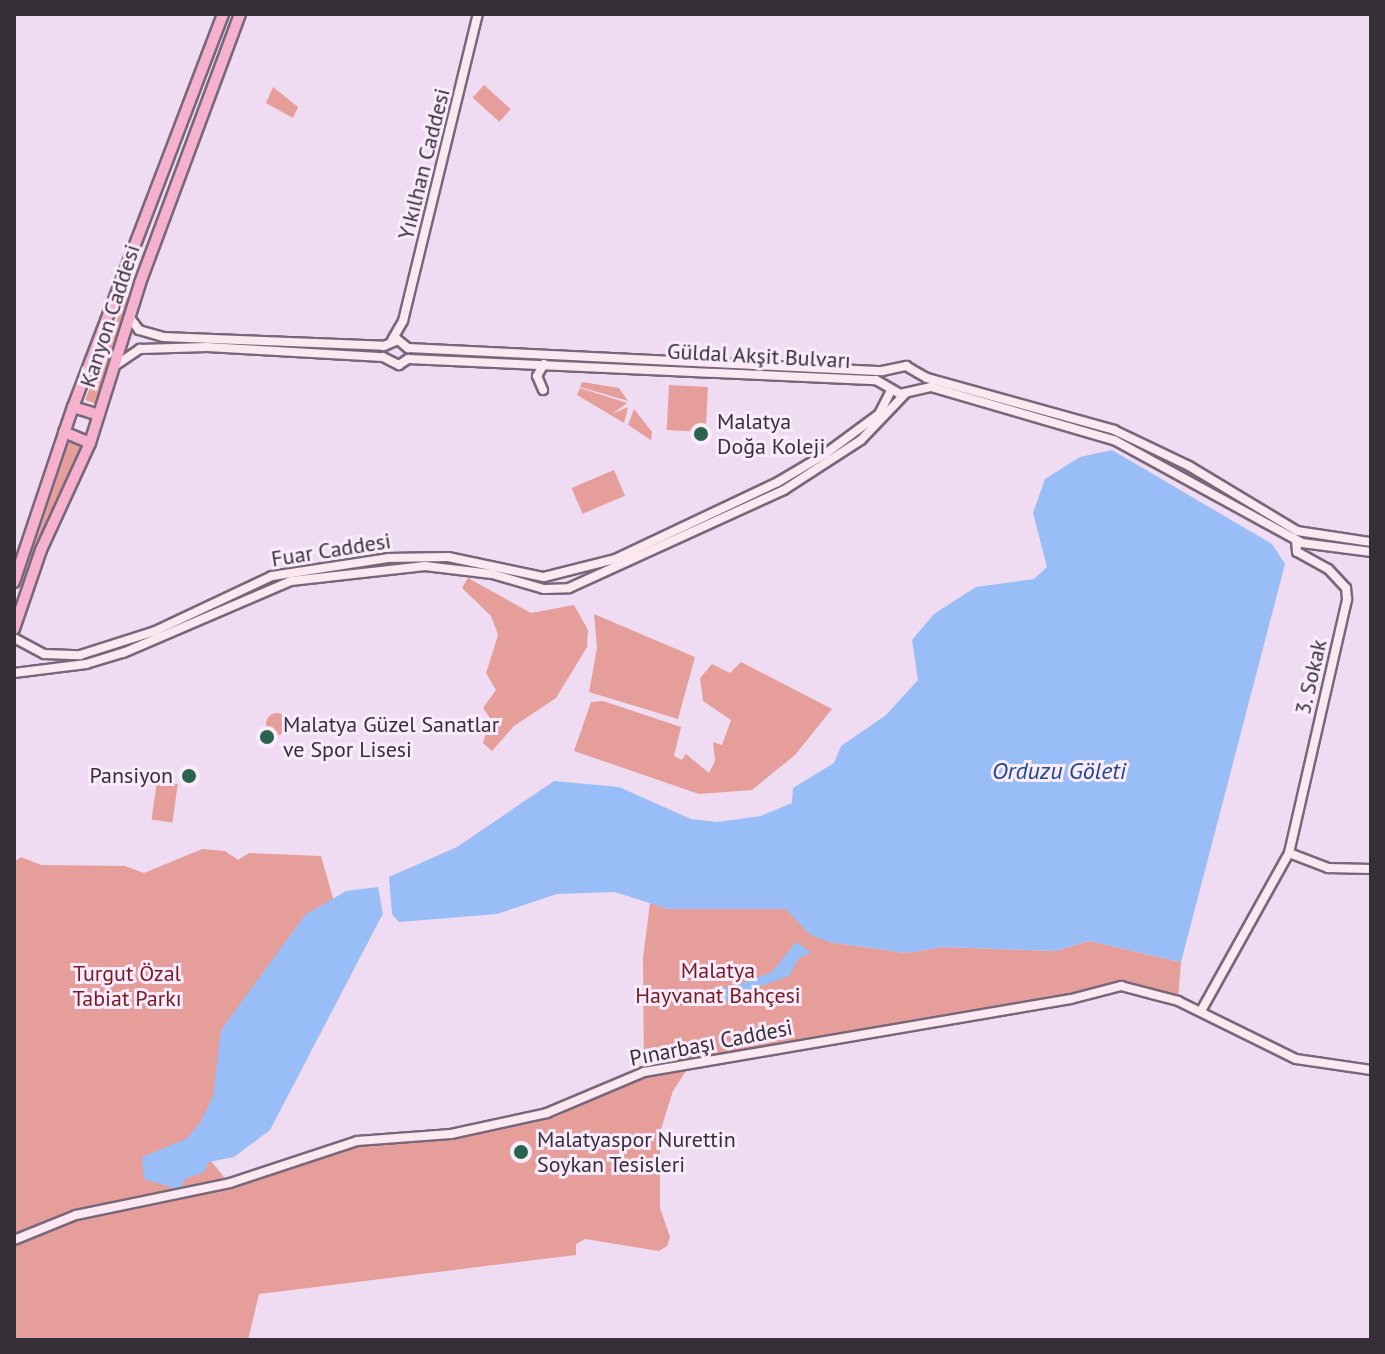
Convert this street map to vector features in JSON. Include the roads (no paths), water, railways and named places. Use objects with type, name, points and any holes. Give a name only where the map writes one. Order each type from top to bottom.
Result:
[{"type":"highway","points":[[14,582],[73,407],[223,14]]},
{"type":"highway","name":"Kanyon Caddesi","points":[[14,629],[41,550],[90,443],[130,318],[240,14]]},
{"type":"highway","points":[[73,407],[99,415]]},
{"type":"highway","points":[[64,432],[90,443]]},
{"type":"street","name":"Yıkılhan Caddesi","points":[[388,343],[403,321],[478,14]]},
{"type":"street","name":"Güldal Akşit Bulvarı","points":[[130,318],[153,336],[388,343],[531,359],[890,370],[901,365],[918,375],[1114,430],[1189,466],[1297,536],[1371,542]]},
{"type":"street","name":"Yıkılhan Caddesi","points":[[403,321],[408,359]]},
{"type":"street","points":[[383,357],[388,343]]},
{"type":"street","name":"Güldal Akşit Bulvarı","points":[[116,365],[133,351],[154,348],[383,357],[399,365],[408,359],[514,358],[522,350],[531,359],[544,364],[876,380],[905,394]]},
{"type":"street","points":[[543,390],[537,376],[544,364]]},
{"type":"street","points":[[890,370],[890,387]]},
{"type":"street","points":[[14,673],[123,653],[291,581],[425,566],[492,574],[544,589],[562,590],[623,568],[784,490],[861,440],[905,394],[917,387],[918,375]]},
{"type":"street","name":"Fuar Caddesi","points":[[14,638],[41,653],[80,655],[132,640],[266,578],[313,568],[415,556],[500,565],[544,577],[574,571],[615,559],[778,482],[879,414],[890,387]]},
{"type":"street","name":"Güldal Akşit Bulvarı","points":[[917,387],[1068,423],[1114,440],[1297,536],[1371,552]]},
{"type":"street","name":"3. Sokak","points":[[1201,1011],[1289,853],[1347,599],[1346,588],[1328,569],[1297,552],[1297,536]]},
{"type":"street","points":[[574,571],[578,582]]},
{"type":"street","points":[[37,671],[41,653]]},
{"type":"street","points":[[1289,853],[1328,868],[1371,869]]},
{"type":"street","name":"Pınarbaşı Caddesi","points":[[14,1240],[85,1212],[230,1183],[357,1141],[451,1134],[547,1113],[608,1084],[685,1064],[1071,999],[1121,986],[1201,1011],[1296,1059],[1371,1070]]},
{"type":"water","name":"Orduzu Göleti","points":[[1112,450],[1272,544],[1285,564],[1181,962],[1089,941],[1055,951],[943,947],[906,953],[829,942],[809,934],[786,909],[668,909],[615,892],[557,894],[497,914],[399,922],[392,914],[389,877],[457,847],[554,781],[619,787],[691,819],[717,822],[761,816],[792,803],[793,788],[834,763],[841,746],[886,715],[918,680],[912,640],[934,614],[976,587],[1034,579],[1047,567],[1033,513],[1045,479],[1080,457]]},
{"type":"water","points":[[378,887],[383,914],[270,1130],[234,1157],[209,1162],[204,1172],[185,1179],[180,1190],[144,1179],[142,1157],[186,1139],[200,1123],[213,1096],[221,1030],[305,915],[346,891]]},
{"type":"water","points":[[796,942],[811,952],[798,959],[789,976],[734,996],[718,1008],[717,986],[730,988],[772,972]]},
{"type":"place","name":"Malatya Doğa Koleji","points":[[701,434]]},
{"type":"place","name":"Malatya Güzel Sanatlar ve Spor Lisesi","points":[[267,737]]},
{"type":"place","name":"Pansiyon","points":[[189,776]]},
{"type":"place","name":"Malatyaspor Nurettin Soykan Tesisleri","points":[[521,1152]]},
{"type":"park label","name":"Malatya Hayvanat Bahçesi","points":[[718,982]]},
{"type":"park label","name":"Turgut Özal Tabiat Parkı","points":[[127,986]]}]
